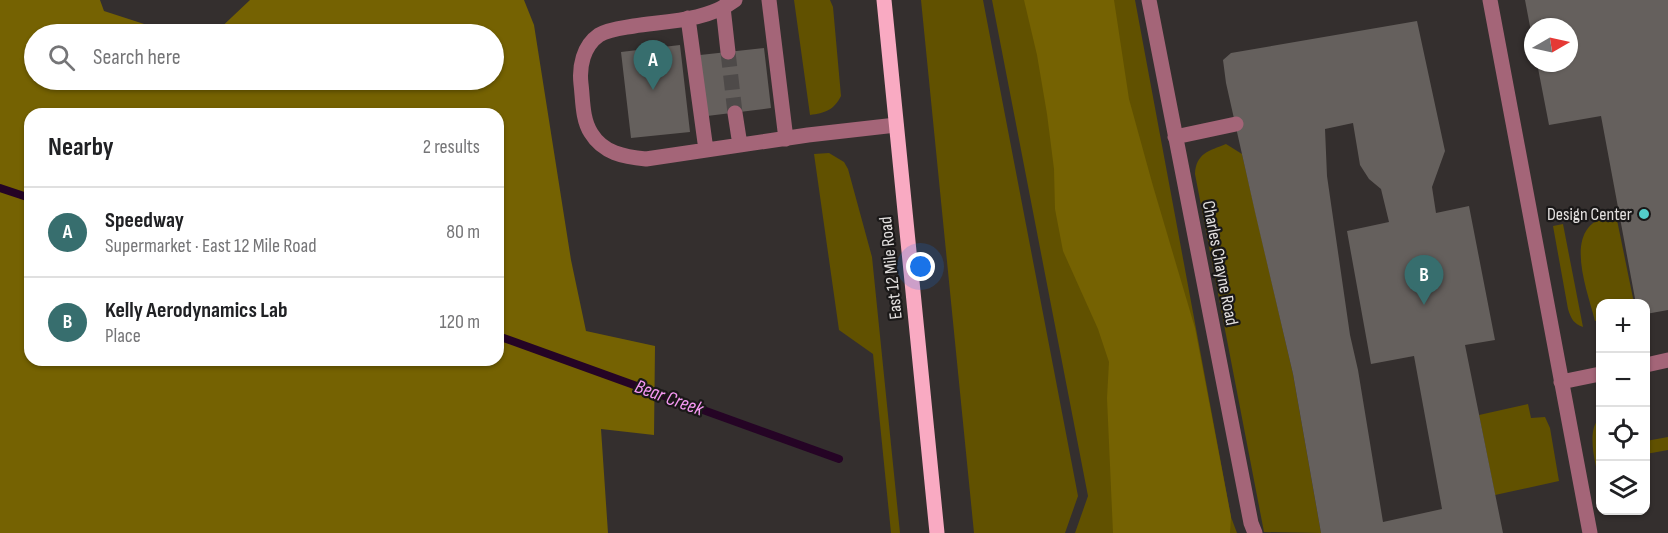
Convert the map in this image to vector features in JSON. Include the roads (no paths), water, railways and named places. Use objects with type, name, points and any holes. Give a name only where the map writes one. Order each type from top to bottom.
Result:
[{"type":"main road","name":"East 12 Mile Road","points":[[884,0],[937,533]]},
{"type":"lane","points":[[769,0],[786,139]]},
{"type":"lane","name":"Charles Chayne Road","points":[[1149,0],[1248,511],[1255,533]]},
{"type":"lane","points":[[1490,0],[1590,533]]},
{"type":"lane","points":[[729,3],[713,12],[616,29],[598,36],[584,52],[580,74],[584,115],[590,132],[602,148],[626,157],[646,159],[896,125]]},
{"type":"lane","points":[[728,52],[729,3]]},
{"type":"lane","points":[[688,18],[706,150]]},
{"type":"lane","points":[[735,113],[740,145]]},
{"type":"lane","points":[[1175,136],[1236,124]]},
{"type":"lane","points":[[1650,364],[1668,360]]},
{"type":"lane","points":[[1561,382],[1596,376]]},
{"type":"waterway","name":"Bear Creek","points":[[0,188],[24,196]]},
{"type":"waterway","name":"Bear Creek","points":[[504,338],[839,459]]},
{"type":"tunnel","points":[[728,52],[735,113]]},
{"type":"place","name":"Speedway","points":[[653,90]]},
{"type":"place","name":"Design Center","points":[[1644,214]]},
{"type":"place","name":"Kelly Aerodynamics Lab","points":[[1424,305]]}]
